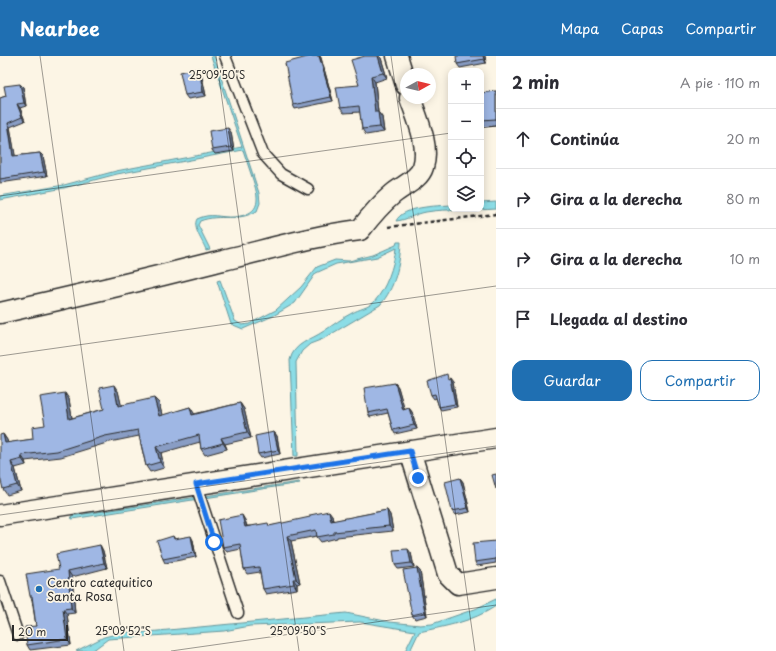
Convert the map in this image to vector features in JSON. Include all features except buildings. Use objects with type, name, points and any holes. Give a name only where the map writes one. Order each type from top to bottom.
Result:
[{"type":"street","points":[[397,56],[401,68]]},
{"type":"street","points":[[0,313],[324,236],[360,230],[380,206],[394,193],[416,177],[423,167],[424,149],[420,129],[412,104]]},
{"type":"street","points":[[0,515],[496,438]]},
{"type":"street","points":[[410,451],[448,574],[458,584],[496,578]]},
{"type":"lane","points":[[225,56],[263,154],[281,174],[308,189]]},
{"type":"lane","points":[[196,484],[238,613]]},
{"type":"lane","points":[[0,581],[18,635]]},
{"type":"path","points":[[360,230],[496,214]]},
{"type":"water","points":[[211,56],[214,56],[259,193],[260,203],[257,211],[249,215],[235,217],[215,218],[200,221],[198,225],[210,249],[206,250],[198,234],[196,226],[197,219],[207,216],[234,217],[243,215],[254,209],[256,204],[256,192],[243,150],[117,174],[64,188],[0,200],[0,196],[64,185],[116,171],[242,147]]},
{"type":"water","points":[[496,202],[496,209],[484,210],[484,203]]},
{"type":"water","points":[[448,205],[448,210],[422,213],[396,221],[406,212],[429,207]]},
{"type":"water","points":[[397,242],[401,242],[396,276],[393,284],[380,305],[323,339],[310,344],[302,351],[296,362],[298,456],[294,456],[290,360],[292,354],[304,342],[348,315],[369,306],[374,302],[382,291],[389,277],[396,248],[377,257],[336,264],[316,273],[295,303],[273,316],[243,329],[231,324],[217,281],[220,280],[235,321],[242,325],[249,324],[276,310],[301,287],[317,267],[335,260],[349,261],[373,255],[396,245]]},
{"type":"water","points":[[300,483],[72,519],[71,516]]},
{"type":"water","points":[[496,599],[496,606],[478,616],[459,623],[419,632],[410,651],[405,651],[415,631],[360,622],[250,626],[224,631],[108,639],[92,651],[76,651],[104,637],[125,632],[137,633],[346,613],[390,622],[420,625],[432,624],[475,609]]},
{"type":"place","name":"Centro catequitico Santa Rosa","points":[[39,589]]},
{"type":"route","points":[[214,542],[196,484],[410,451],[418,478]]}]
